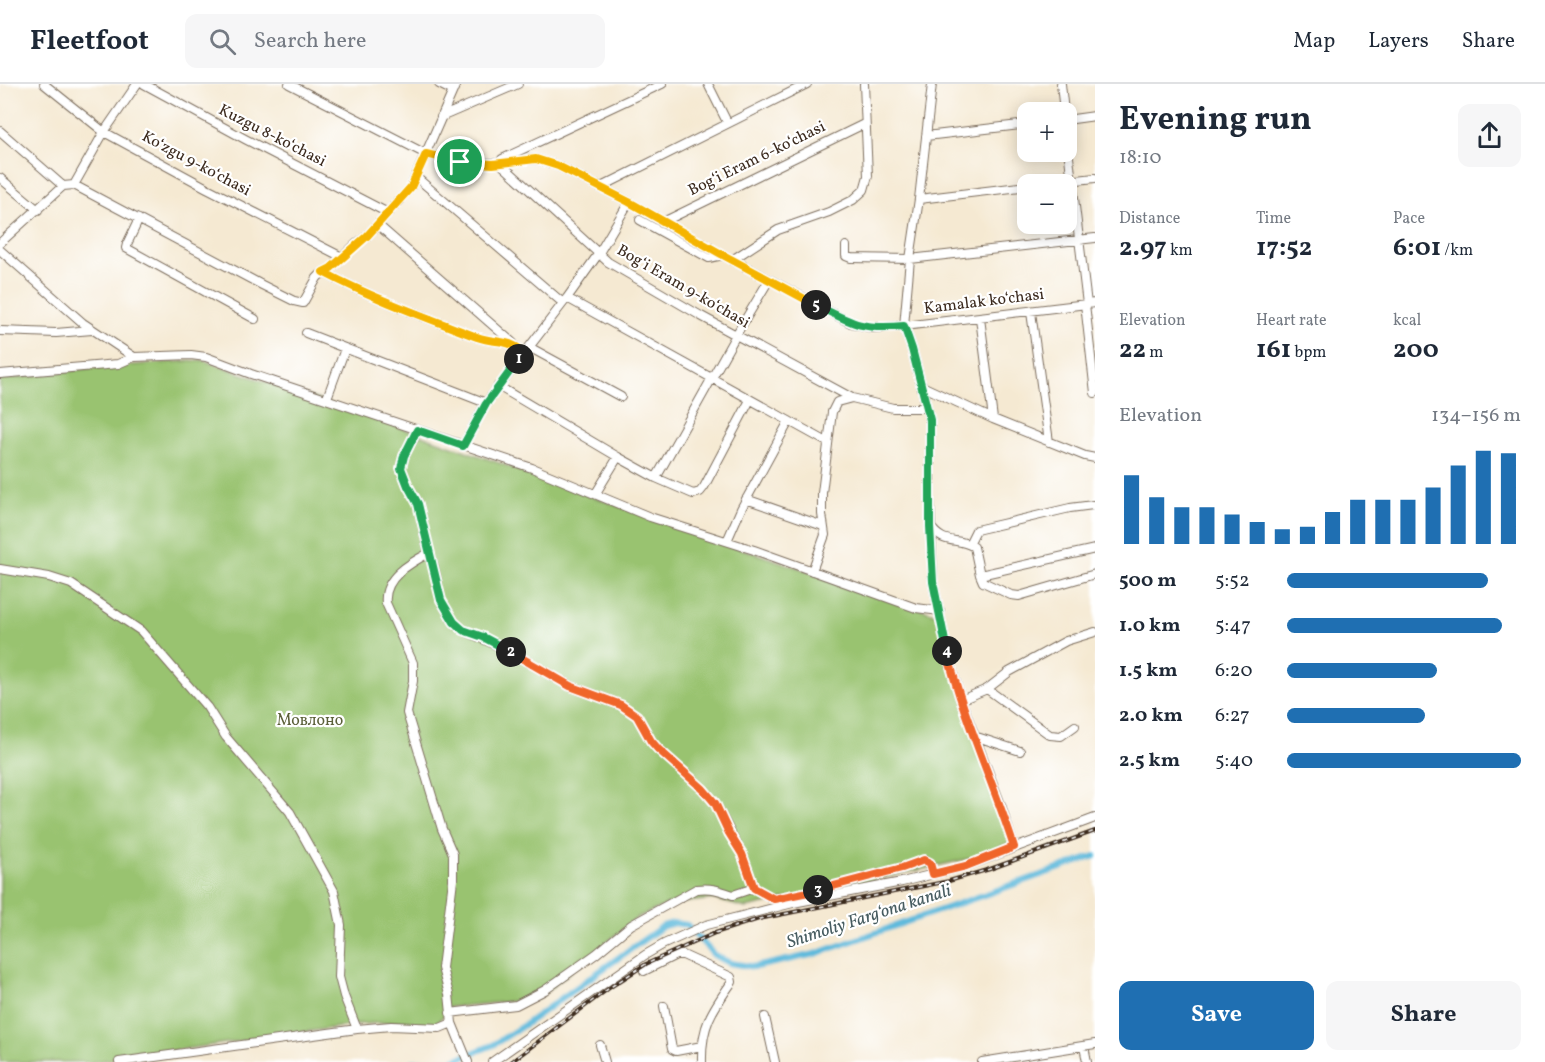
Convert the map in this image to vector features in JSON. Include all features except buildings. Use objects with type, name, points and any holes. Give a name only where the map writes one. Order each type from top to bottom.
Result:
[{"type":"street","name":"Koʻzgu 9-koʻchasi","points":[[44,84],[104,132],[342,257]]},
{"type":"street","points":[[74,185],[104,132],[137,84]]},
{"type":"street","name":"Kuzgu 8-koʻchasi","points":[[144,84],[388,213]]},
{"type":"street","name":"Kamalak koʻchasi","points":[[288,84],[426,154],[460,162],[496,163],[536,159],[558,166],[629,202],[851,323],[872,328],[904,326],[1089,304]]},
{"type":"street","points":[[0,243],[63,186],[74,185],[199,253],[294,301],[303,303],[317,278],[378,225],[411,187],[454,87],[439,84]]},
{"type":"street","points":[[441,117],[518,84]]},
{"type":"street","points":[[629,202],[599,253],[496,163],[662,84]]},
{"type":"street","points":[[708,84],[727,122]]},
{"type":"street","points":[[601,187],[807,84]]},
{"type":"street","points":[[732,260],[778,231],[829,213],[864,190],[868,176],[864,84]]},
{"type":"street","points":[[932,84],[910,258],[904,326],[930,420],[930,526],[933,582],[947,652],[961,700],[1001,805],[1014,847]]},
{"type":"street","points":[[1061,84],[1063,102]]},
{"type":"street","points":[[1077,118],[1095,116]]},
{"type":"street","name":"Bogʻi Eram 6-koʻchasi","points":[[663,222],[864,124]]},
{"type":"street","points":[[926,136],[1017,125]]},
{"type":"street","points":[[0,131],[63,186]]},
{"type":"street","points":[[416,177],[565,301],[827,442]]},
{"type":"street","points":[[0,178],[38,210]]},
{"type":"street","points":[[1077,180],[1095,178]]},
{"type":"street","points":[[919,199],[1017,187]]},
{"type":"street","points":[[1077,217],[1089,304],[1095,393]]},
{"type":"street","points":[[139,219],[126,248],[255,319]]},
{"type":"street","points":[[640,220],[709,258],[723,255]]},
{"type":"street","points":[[378,225],[514,344]]},
{"type":"street","points":[[846,246],[846,256],[850,258],[910,258],[1095,237]]},
{"type":"street","points":[[0,250],[93,330],[134,357]]},
{"type":"street","name":"Bogʻi Eram 9-koʻchasi","points":[[463,446],[498,386],[565,301],[599,253],[608,262],[852,398],[893,408],[927,408]]},
{"type":"street","points":[[323,272],[383,301],[481,338],[514,344],[621,398]]},
{"type":"street","points":[[656,478],[769,280]]},
{"type":"street","points":[[1031,312],[1049,442]]},
{"type":"street","points":[[980,318],[993,419]]},
{"type":"street","points":[[0,331],[56,333],[93,330]]},
{"type":"street","points":[[306,333],[486,404]]},
{"type":"street","points":[[327,398],[345,349]]},
{"type":"street","points":[[0,374],[118,364],[134,357],[191,355],[206,357],[532,468],[650,517],[727,541],[916,608],[940,611]]},
{"type":"street","points":[[498,386],[618,457],[689,493],[700,492],[750,400]]},
{"type":"street","points":[[922,386],[993,419],[1095,458]]},
{"type":"street","points":[[812,571],[824,540],[822,493],[827,442],[834,406],[841,400],[852,398]]},
{"type":"street","points":[[727,541],[746,499],[789,422]]},
{"type":"street","points":[[417,430],[404,456],[401,468],[418,504],[441,600],[454,622],[463,630],[506,649],[570,686],[621,705],[637,716],[658,749],[703,789],[715,803],[742,854],[754,888],[774,899],[790,897],[902,868],[924,860],[930,863],[933,874]]},
{"type":"street","points":[[596,494],[618,457]]},
{"type":"street","points":[[746,499],[823,526]]},
{"type":"street","points":[[969,544],[976,530],[1070,508],[1093,505]]},
{"type":"street","points":[[930,526],[943,539],[969,544],[975,550],[983,582],[1011,595],[1019,596],[1095,574]]},
{"type":"street","points":[[980,574],[1095,549]]},
{"type":"street","points":[[429,553],[401,571],[390,583],[385,596],[413,663],[413,681],[407,713],[442,829],[453,854],[453,880],[442,968],[449,994],[452,1023],[468,1062]]},
{"type":"street","points":[[0,569],[49,577],[71,584],[141,631],[207,707],[226,737],[290,812],[334,891],[341,925],[339,977],[357,1029]]},
{"type":"street","points":[[961,700],[987,689],[1009,672],[1066,641],[1095,632]]},
{"type":"street","points":[[987,689],[1050,735],[1061,736],[1075,726]]},
{"type":"street","points":[[974,736],[1020,751]]},
{"type":"street","points":[[492,1062],[645,955],[706,925],[792,903],[966,866],[1095,818]]},
{"type":"street","points":[[450,1013],[525,1002],[597,954],[631,926],[696,889],[708,887],[732,895],[754,888]]},
{"type":"street","points":[[644,971],[676,955],[683,955],[731,977],[732,982],[711,1013],[705,1028],[702,1062]]},
{"type":"street","points":[[664,1006],[672,1049],[676,1051],[702,1046]]},
{"type":"street","points":[[765,1017],[775,1062]]},
{"type":"street","points":[[119,1062],[357,1029],[391,1026],[440,1028],[452,1023]]},
{"type":"street","points":[[982,1062],[1038,1058],[1095,1044]]},
{"type":"street","points":[[600,1045],[604,1062]]},
{"type":"street","points":[[1084,1047],[1087,1062]]},
{"type":"green space","name":"Мовлоно","points":[[202,360],[413,432],[688,531],[937,614],[1011,842],[977,857],[746,908],[713,899],[669,904],[638,917],[537,999],[450,1007],[435,1026],[401,1022],[361,1024],[92,1062],[0,1062],[0,380],[91,368]]},
{"type":"waterway","name":"Shimoliy Fargʻona kanali","points":[[413,1062],[452,1061],[493,1045],[663,926],[674,923],[687,925],[714,955],[730,963],[755,967],[815,954],[1095,856]]},
{"type":"railway","points":[[511,1062],[612,986],[646,964],[715,933],[759,919],[949,881],[990,869],[1095,831]]},
{"type":"route","points":[[426,154],[460,162],[493,164],[526,159],[545,161],[601,187],[851,323],[872,328],[904,326],[930,420],[930,526],[933,582],[947,652],[961,700],[1001,805],[1014,847],[966,866],[933,874],[930,863],[924,860],[902,868],[790,897],[770,898],[754,888],[742,854],[715,803],[703,789],[658,749],[637,716],[621,705],[570,686],[506,649],[463,630],[454,622],[441,600],[418,504],[401,468],[402,462],[417,430],[463,446],[498,386],[525,353],[514,344],[490,341],[383,301],[323,272],[331,268],[378,225],[411,187],[426,154]]}]
